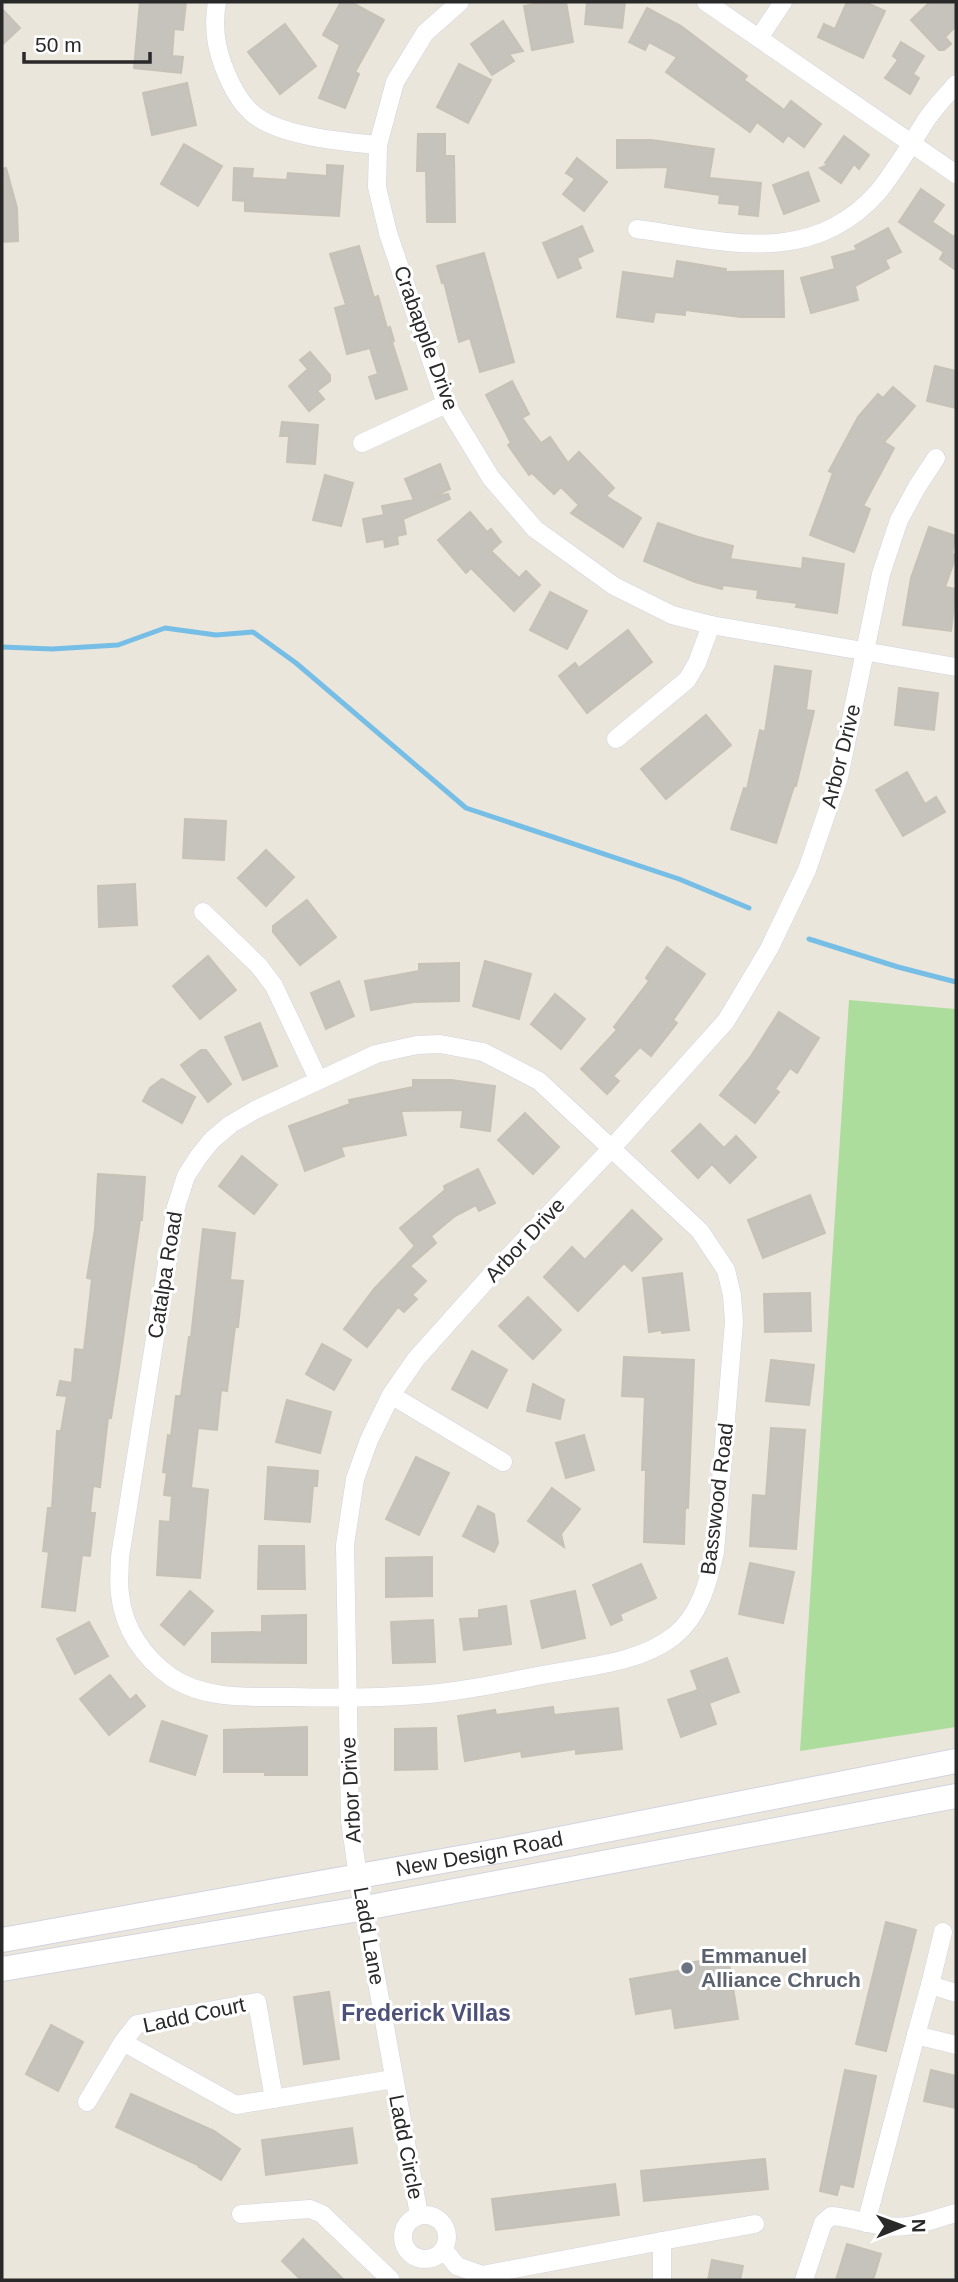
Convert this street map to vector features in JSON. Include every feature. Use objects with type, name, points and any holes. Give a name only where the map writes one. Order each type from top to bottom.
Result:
[{"type":"main road","name":"New Design Road","points":[[2,1940],[504,1850],[956,1761]]},
{"type":"main road","points":[[912,1770],[915,1804]]},
{"type":"main road","name":"New Design Road","points":[[2,1969],[365,1908],[956,1796]]},
{"type":"street","points":[[217,2],[214,14],[216,47],[229,82],[250,113],[278,128],[307,136],[378,145]]},
{"type":"street","name":"Crabapple Drive","points":[[460,2],[425,33],[394,82],[378,145],[377,187],[388,233],[446,404],[491,478],[535,529],[614,586],[672,615],[711,625],[956,667]]},
{"type":"street","points":[[706,2],[956,174]]},
{"type":"street","points":[[759,38],[783,2]]},
{"type":"street","points":[[637,229],[739,243],[780,244],[809,238],[834,228],[877,193],[912,145],[924,123],[956,84]]},
{"type":"street","points":[[362,443],[446,404]]},
{"type":"street","name":"Arbor Drive","points":[[358,1877],[350,1820],[345,1545],[355,1479],[369,1440],[391,1395],[416,1359],[726,1021],[769,949],[807,870],[839,776],[881,574],[899,520],[936,458]]},
{"type":"street","points":[[615,739],[687,680],[697,663],[711,625]]},
{"type":"street","points":[[203,912],[259,966],[274,986],[318,1079]]},
{"type":"street","name":"Catalpa Road","points":[[347,1698],[239,1697],[200,1691],[172,1678],[143,1653],[128,1626],[120,1595],[120,1557],[176,1207],[186,1175],[212,1140],[231,1124],[257,1109],[376,1054],[417,1045],[461,1047],[493,1056],[540,1081],[611,1149]]},
{"type":"street","name":"Basswood Road","points":[[347,1698],[459,1690],[627,1659],[672,1638],[686,1625],[699,1604],[709,1581],[715,1552],[734,1322],[732,1295],[726,1270],[700,1231],[611,1149]]},
{"type":"street","points":[[391,1395],[503,1462]]},
{"type":"street","name":"Ladd Lane","points":[[358,1877],[393,2079]]},
{"type":"street","points":[[866,2222],[943,1932]]},
{"type":"street","points":[[930,1985],[956,1993]]},
{"type":"street","name":"Ladd Court","points":[[87,2102],[137,2024],[257,2002],[274,2099]]},
{"type":"street","points":[[916,2035],[956,2045]]},
{"type":"street","name":"Ladd Court","points":[[123,2042],[236,2105],[393,2079]]},
{"type":"street","name":"Ladd Circle","points":[[393,2079],[419,2215]]},
{"type":"street","points":[[241,2214],[310,2209],[323,2214],[392,2280],[414,2258],[436,2258],[444,2250],[457,2266],[482,2274],[755,2224]]},
{"type":"street","points":[[804,2280],[823,2223],[831,2216],[888,2227],[906,2226],[956,2213]]},
{"type":"street","name":"Ladd Circle","points":[[414,2258],[406,2251],[402,2240],[403,2230],[410,2220],[419,2215],[430,2215],[440,2220],[446,2229],[448,2240],[444,2250]]},
{"type":"street","points":[[662,2241],[663,2280]]},
{"type":"green space","points":[[849,1000],[956,1009],[956,1727],[800,1751]]},
{"type":"building","points":[[140,2],[186,2],[183,30],[174,29],[172,56],[183,57],[181,73],[134,68]]},
{"type":"building","points":[[341,2],[351,2],[384,20],[355,72],[359,74],[345,108],[319,98],[340,45],[323,35]]},
{"type":"building","points":[[566,2],[573,42],[532,50],[524,6]]},
{"type":"building","points":[[587,2],[625,2],[622,28],[585,24]]},
{"type":"building","points":[[847,2],[865,2],[885,11],[863,58],[818,37],[824,24],[835,29]]},
{"type":"building","points":[[930,2],[956,2],[956,26],[945,37],[951,44],[944,50],[939,50],[911,20]]},
{"type":"building","points":[[647,8],[681,26],[747,76],[744,80],[784,110],[791,101],[821,124],[804,147],[788,135],[783,142],[757,122],[750,132],[666,72],[677,57],[649,42],[645,50],[629,42]]},
{"type":"building","points":[[2,9],[20,28],[2,45]]},
{"type":"building","points":[[503,21],[523,51],[509,54],[514,61],[492,75],[471,44]]},
{"type":"building","points":[[285,24],[316,66],[280,94],[248,52]]},
{"type":"building","points":[[901,42],[924,56],[913,74],[919,78],[910,94],[885,78],[898,60],[893,56]]},
{"type":"building","points":[[459,64],[491,80],[468,123],[437,107]]},
{"type":"building","points":[[187,83],[196,125],[152,135],[143,93]]},
{"type":"building","points":[[418,134],[445,134],[445,156],[454,156],[455,222],[427,222],[426,171],[417,171]]},
{"type":"building","points":[[844,136],[869,155],[859,169],[854,164],[841,183],[820,168],[828,165],[825,163]]},
{"type":"building","points":[[617,140],[652,140],[714,149],[709,178],[761,183],[758,216],[739,214],[740,205],[719,203],[720,195],[665,187],[668,167],[617,168]]},
{"type":"building","points":[[184,144],[222,166],[198,206],[161,184]]},
{"type":"building","points":[[577,158],[607,182],[584,211],[563,194],[575,179],[566,173]]},
{"type":"building","points":[[327,165],[343,166],[339,216],[245,211],[245,201],[233,200],[234,168],[253,169],[252,178],[287,180],[288,173],[327,176]]},
{"type":"building","points":[[6,168],[17,208],[18,241],[2,242],[2,169]]},
{"type":"building","points":[[808,172],[819,201],[784,214],[773,185]]},
{"type":"building","points":[[921,189],[944,205],[932,222],[954,237],[956,233],[956,270],[940,259],[944,252],[899,222]]},
{"type":"building","points":[[582,226],[593,251],[577,258],[581,268],[558,278],[543,243]]},
{"type":"building","points":[[888,228],[901,252],[885,260],[889,268],[855,286],[858,300],[811,313],[801,278],[835,269],[832,257],[857,250],[855,246]]},
{"type":"building","points":[[359,246],[374,298],[378,296],[387,328],[390,327],[407,389],[376,399],[369,377],[378,374],[370,348],[347,354],[335,308],[346,305],[330,254]]},
{"type":"building","points":[[484,253],[514,362],[480,372],[470,338],[459,342],[444,282],[442,283],[437,266]]},
{"type":"building","points":[[677,261],[726,269],[725,272],[783,271],[784,317],[741,317],[685,310],[685,315],[655,312],[653,322],[617,317],[623,272],[674,279]]},
{"type":"building","points":[[310,352],[330,375],[330,381],[317,391],[324,399],[309,411],[289,386],[308,369],[300,360]]},
{"type":"building","points":[[935,366],[956,371],[956,408],[927,401]]},
{"type":"building","points":[[512,381],[529,414],[522,418],[541,443],[550,437],[568,463],[579,452],[614,488],[606,496],[641,518],[623,547],[571,513],[579,505],[561,487],[554,494],[532,473],[529,475],[508,445],[511,443],[486,395]]},
{"type":"building","points":[[893,387],[915,406],[884,442],[894,448],[863,506],[870,509],[854,552],[810,535],[833,473],[829,471],[858,417],[878,394],[883,398]]},
{"type":"building","points":[[282,422],[318,425],[315,464],[287,462],[289,436],[280,436]]},
{"type":"building","points":[[440,464],[450,489],[432,497],[448,494],[450,499],[403,519],[406,534],[397,536],[398,544],[385,547],[384,539],[367,542],[363,519],[384,515],[382,506],[414,500],[405,479]]},
{"type":"building","points":[[325,475],[353,483],[341,526],[313,520]]},
{"type":"building","points":[[470,512],[487,532],[491,529],[501,542],[491,551],[519,578],[526,571],[540,585],[514,611],[471,568],[466,573],[438,540]]},
{"type":"building","points":[[658,523],[733,546],[730,559],[802,569],[803,558],[844,564],[837,613],[796,607],[797,603],[757,598],[758,590],[723,585],[722,589],[695,582],[644,561]]},
{"type":"building","points":[[929,527],[956,536],[952,553],[956,556],[945,587],[956,589],[951,631],[903,625],[911,578]]},
{"type":"building","points":[[550,592],[587,611],[567,649],[530,630]]},
{"type":"building","points":[[628,630],[652,662],[587,713],[559,676],[575,663],[579,668]]},
{"type":"building","points":[[775,666],[811,671],[806,710],[814,711],[796,786],[776,843],[731,829],[744,788],[747,789],[760,730],[765,732]]},
{"type":"building","points":[[899,688],[938,693],[934,730],[895,725]]},
{"type":"building","points":[[706,715],[731,745],[666,799],[641,769]]},
{"type":"building","points":[[907,772],[925,804],[936,797],[945,812],[903,836],[876,790]]},
{"type":"building","points":[[185,819],[226,821],[224,860],[183,858]]},
{"type":"building","points":[[266,850],[294,877],[266,906],[238,878]]},
{"type":"building","points":[[135,884],[137,925],[99,927],[98,886]]},
{"type":"building","points":[[307,900],[336,937],[300,965],[273,932],[273,926]]},
{"type":"building","points":[[667,947],[705,974],[673,1020],[677,1023],[651,1056],[640,1047],[613,1076],[619,1081],[607,1094],[581,1069],[617,1030],[614,1027],[649,981],[646,978]]},
{"type":"building","points":[[208,956],[236,990],[200,1019],[173,986]]},
{"type":"building","points":[[485,961],[531,974],[519,1019],[473,1006]]},
{"type":"building","points":[[459,963],[459,1001],[414,1002],[371,1010],[365,981],[419,971],[419,964]]},
{"type":"building","points":[[339,981],[354,1016],[326,1029],[311,993]]},
{"type":"building","points":[[555,994],[585,1019],[561,1049],[531,1024]]},
{"type":"building","points":[[779,1012],[819,1038],[797,1073],[790,1068],[775,1089],[779,1092],[755,1123],[720,1095],[751,1056]]},
{"type":"building","points":[[260,1023],[277,1066],[243,1080],[225,1037]]},
{"type":"building","points":[[201,1050],[206,1050],[231,1084],[208,1102],[181,1065]]},
{"type":"building","points":[[162,1079],[195,1097],[182,1123],[143,1101],[150,1088]]},
{"type":"building","points":[[413,1080],[451,1080],[495,1086],[490,1131],[461,1127],[463,1110],[401,1111],[406,1135],[341,1147],[344,1156],[305,1171],[289,1126],[350,1104],[349,1100],[413,1087]]},
{"type":"building","points":[[525,1113],[559,1147],[533,1174],[498,1140]]},
{"type":"building","points":[[700,1124],[724,1148],[736,1136],[756,1157],[730,1183],[712,1164],[698,1178],[672,1151]]},
{"type":"building","points":[[242,1156],[277,1185],[254,1214],[219,1186]]},
{"type":"building","points":[[478,1169],[495,1203],[479,1211],[476,1205],[455,1216],[431,1236],[436,1243],[410,1266],[426,1281],[412,1295],[417,1299],[404,1312],[398,1307],[367,1347],[344,1329],[374,1289],[415,1246],[400,1228],[445,1190],[444,1186]]},
{"type":"building","points":[[98,1174],[145,1177],[142,1220],[111,1418],[108,1418],[100,1487],[93,1486],[90,1513],[95,1513],[90,1556],[82,1555],[75,1611],[42,1607],[49,1552],[43,1551],[48,1508],[52,1508],[57,1431],[61,1431],[67,1396],[57,1395],[60,1381],[72,1383],[75,1349],[84,1350],[92,1279],[87,1278],[95,1229]]},
{"type":"building","points":[[810,1195],[825,1233],[763,1258],[748,1220]]},
{"type":"building","points":[[632,1210],[662,1239],[632,1271],[624,1263],[578,1311],[544,1277],[572,1247],[585,1260]]},
{"type":"building","points":[[203,1229],[235,1233],[230,1280],[243,1281],[238,1327],[235,1327],[227,1391],[221,1390],[217,1430],[198,1428],[191,1488],[208,1490],[200,1578],[157,1575],[160,1521],[170,1522],[172,1496],[164,1495],[167,1473],[163,1472],[176,1396],[181,1396],[191,1337]]},
{"type":"building","points":[[682,1273],[689,1330],[649,1332],[643,1278]]},
{"type":"building","points":[[810,1293],[811,1331],[765,1332],[764,1294]]},
{"type":"building","points":[[528,1297],[561,1330],[533,1359],[499,1326]]},
{"type":"building","points":[[322,1344],[351,1360],[334,1390],[306,1374]]},
{"type":"building","points":[[472,1351],[507,1370],[487,1408],[452,1389]]},
{"type":"building","points":[[624,1357],[694,1360],[684,1544],[644,1542],[646,1470],[642,1470],[645,1397],[622,1396]]},
{"type":"building","points":[[771,1360],[814,1365],[809,1405],[766,1401]]},
{"type":"building","points":[[533,1384],[564,1400],[560,1419],[527,1411]]},
{"type":"building","points":[[287,1400],[331,1412],[320,1453],[276,1442]]},
{"type":"building","points":[[771,1428],[805,1430],[796,1549],[750,1546],[753,1495],[766,1496]]},
{"type":"building","points":[[584,1435],[594,1470],[566,1478],[556,1443]]},
{"type":"building","points":[[416,1457],[449,1473],[419,1535],[386,1519]]},
{"type":"building","points":[[268,1467],[318,1471],[317,1486],[313,1486],[310,1522],[265,1519]]},
{"type":"building","points":[[552,1488],[580,1509],[561,1534],[564,1547],[528,1521]]},
{"type":"building","points":[[478,1506],[494,1514],[498,1543],[494,1552],[463,1536]]},
{"type":"building","points":[[259,1546],[304,1546],[305,1589],[258,1589]]},
{"type":"building","points":[[432,1557],[432,1596],[386,1597],[386,1558]]},
{"type":"building","points":[[750,1563],[794,1572],[783,1623],[739,1614]]},
{"type":"building","points":[[641,1564],[656,1598],[620,1614],[622,1620],[611,1625],[593,1585]]},
{"type":"building","points":[[190,1591],[213,1611],[184,1645],[161,1625]]},
{"type":"building","points":[[575,1591],[585,1638],[542,1648],[531,1601]]},
{"type":"building","points":[[506,1606],[511,1644],[464,1650],[460,1619],[479,1618],[479,1610]]},
{"type":"building","points":[[306,1615],[306,1663],[212,1662],[212,1633],[262,1632],[262,1616]]},
{"type":"building","points":[[433,1620],[435,1662],[393,1663],[391,1622]]},
{"type":"building","points":[[89,1622],[108,1656],[75,1674],[57,1639]]},
{"type":"building","points":[[727,1658],[739,1692],[709,1703],[716,1724],[681,1737],[668,1700],[698,1690],[691,1671]]},
{"type":"building","points":[[110,1675],[130,1700],[136,1695],[145,1706],[109,1735],[80,1699]]},
{"type":"building","points":[[553,1707],[554,1715],[618,1708],[622,1749],[576,1754],[576,1749],[522,1757],[521,1751],[465,1761],[458,1716],[495,1710],[496,1715]]},
{"type":"building","points":[[162,1721],[207,1736],[195,1775],[150,1761]]},
{"type":"building","points":[[307,1727],[307,1775],[224,1772],[224,1730]]},
{"type":"building","points":[[436,1728],[437,1769],[395,1770],[395,1729]]},
{"type":"building","points":[[886,1922],[916,1930],[886,2051],[856,2044]]},
{"type":"building","points":[[728,1956],[738,2019],[675,2028],[672,2008],[636,2014],[630,1979],[684,1970],[683,1964]]},
{"type":"building","points":[[329,1992],[339,2059],[304,2064],[294,1997]]},
{"type":"building","points":[[51,2025],[83,2042],[58,2091],[26,2074]]},
{"type":"building","points":[[845,2070],[876,2076],[853,2187],[840,2184],[837,2195],[820,2191]]},
{"type":"building","points":[[931,2070],[956,2076],[956,2108],[924,2101]]},
{"type":"building","points":[[131,2094],[214,2131],[240,2149],[221,2180],[200,2166],[116,2127]]},
{"type":"building","points":[[352,2128],[357,2163],[266,2175],[262,2140]]},
{"type":"building","points":[[765,2159],[768,2189],[644,2201],[641,2171]]},
{"type":"building","points":[[615,2184],[619,2215],[496,2230],[492,2199]]},
{"type":"building","points":[[303,2239],[344,2280],[301,2280],[282,2261]]},
{"type":"building","points":[[847,2244],[881,2254],[873,2280],[836,2280]]},
{"type":"building","points":[[712,2260],[743,2266],[740,2280],[708,2280]]},
{"type":"waterway","points":[[2,647],[52,649],[118,645],[165,628],[216,635],[253,632],[296,663],[466,808],[679,879],[749,908]]},
{"type":"waterway","points":[[809,939],[956,982]]},
{"type":"place","name":"Emmanuel Alliance Chruch","points":[[687,1968]]},
{"type":"district","name":"Frederick Villas","points":[[426,2013]]}]
